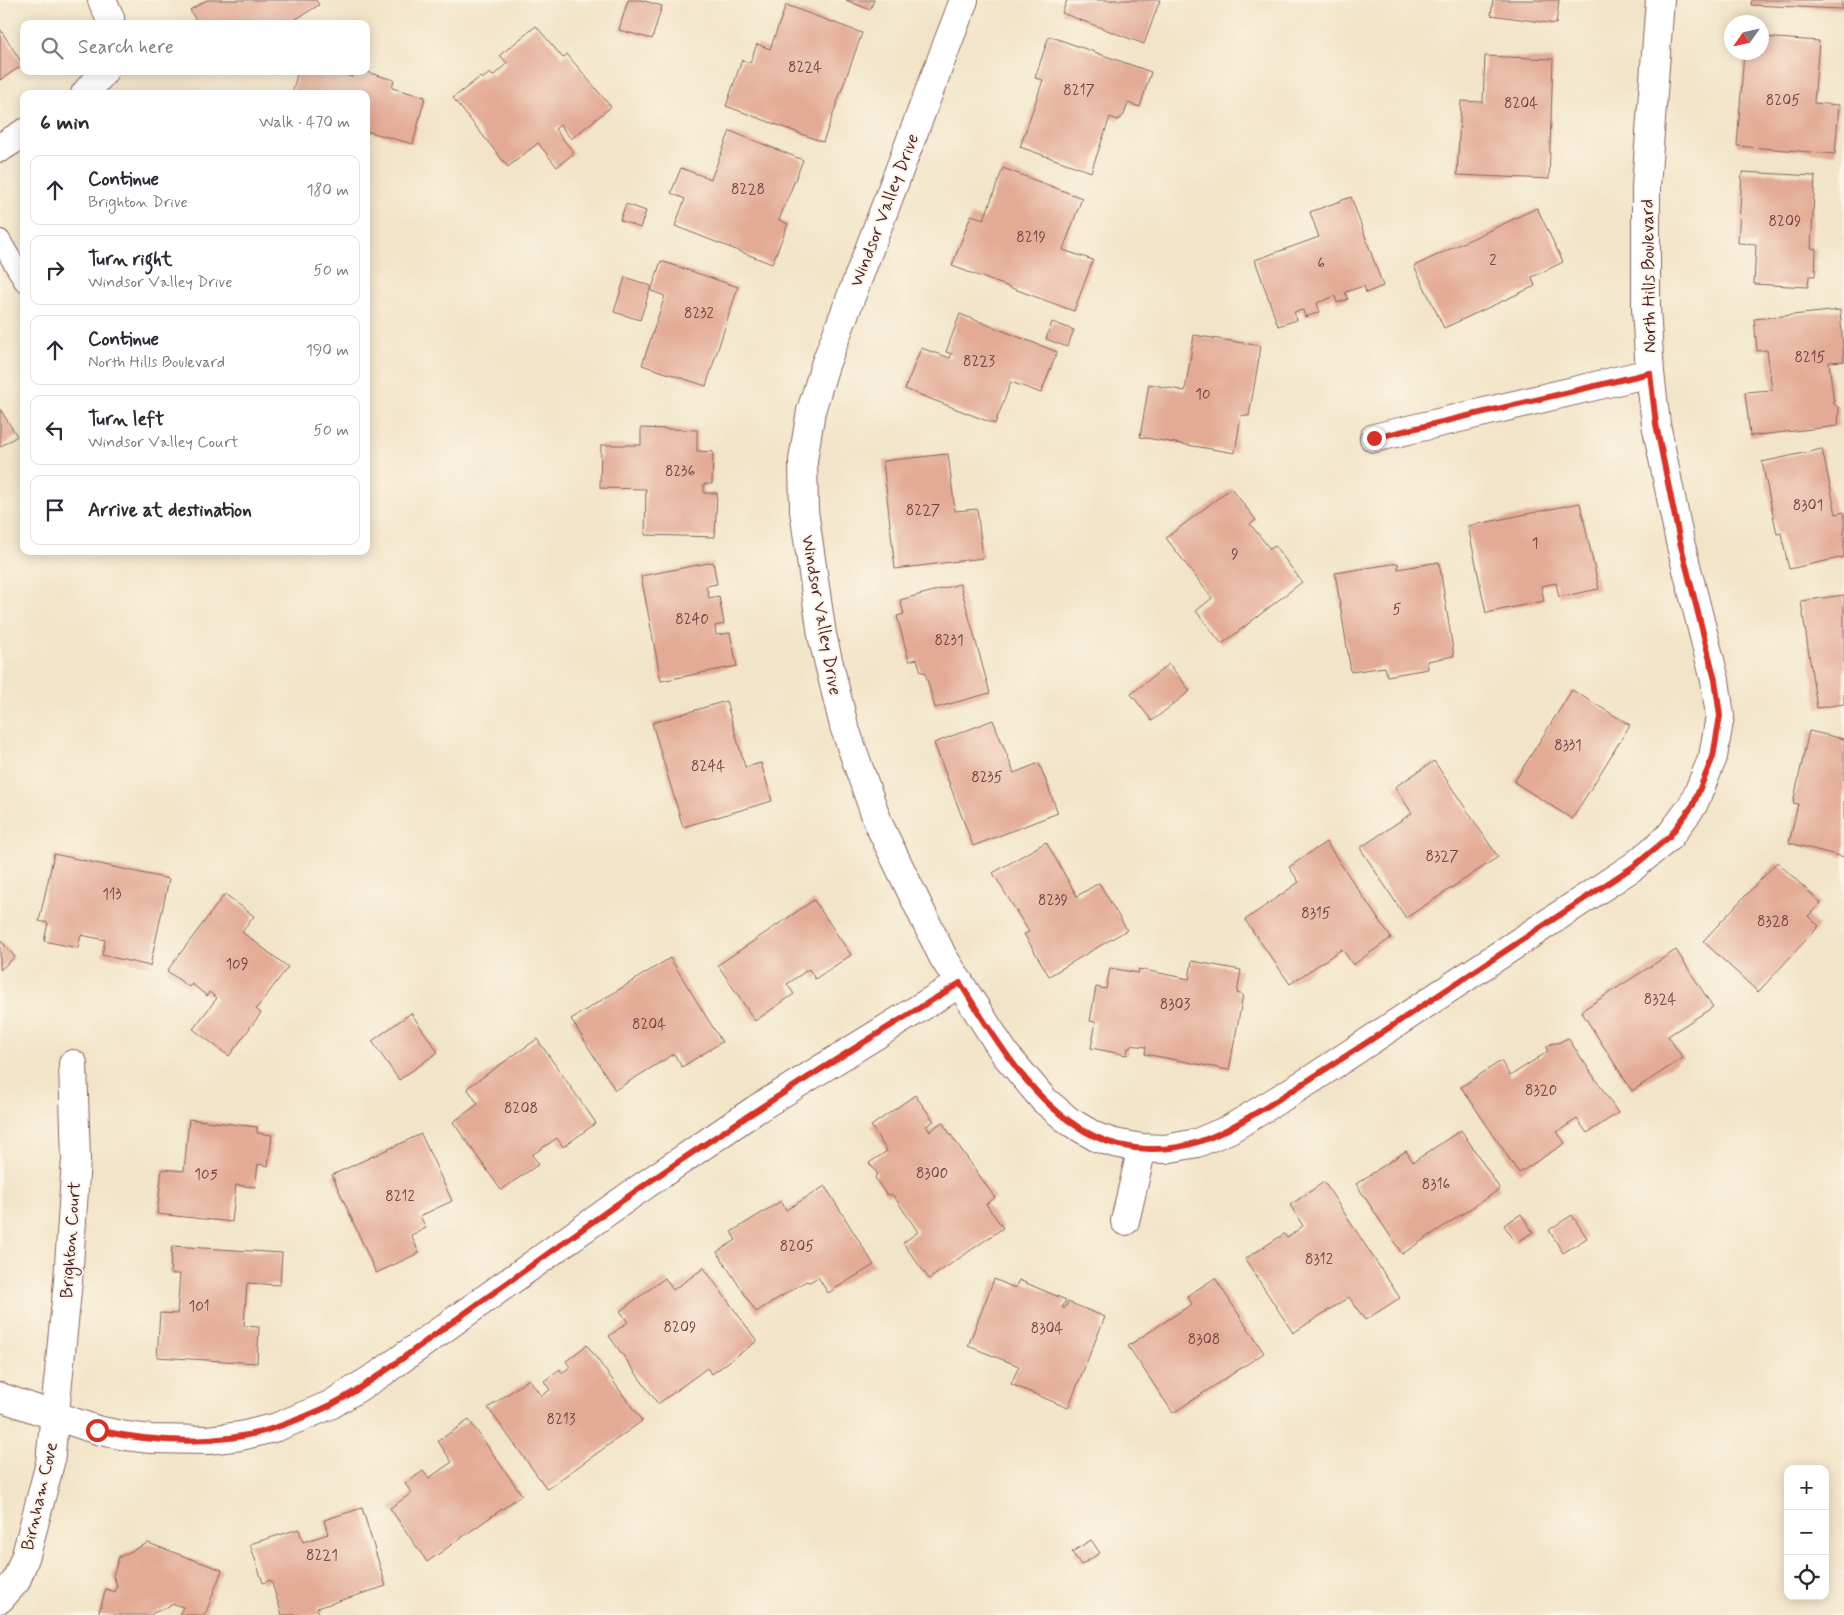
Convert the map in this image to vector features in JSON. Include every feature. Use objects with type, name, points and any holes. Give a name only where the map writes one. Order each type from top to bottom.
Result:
[{"type":"street","name":"Windsor Valley Drive","points":[[964,0],[825,365],[811,411],[803,460],[804,511],[822,635],[844,726],[879,825],[943,958],[1005,1054],[1044,1100],[1069,1121],[1096,1137],[1114,1143],[1153,1148]]},
{"type":"street","name":"North Hills Boulevard","points":[[1153,1148],[1197,1143],[1230,1129],[1312,1079],[1634,866],[1669,837],[1693,805],[1713,757],[1720,716],[1715,680],[1680,542],[1656,424],[1650,373],[1646,308],[1646,186],[1660,0]]},
{"type":"street","points":[[88,90],[101,75]]},
{"type":"street","points":[[0,148],[20,136]]},
{"type":"street","points":[[1374,438],[1650,373]]},
{"type":"street","points":[[0,1397],[97,1430],[151,1439],[208,1440],[241,1436],[277,1427],[330,1405],[380,1374],[632,1194],[742,1119],[960,983]]},
{"type":"street","name":"Brighton Court","points":[[55,1416],[68,1281],[76,1159],[73,1064]]},
{"type":"street","points":[[1125,1221],[1153,1148]]},
{"type":"street","name":"Birnham Cove","points":[[0,1599],[16,1581],[26,1555],[50,1463],[55,1416]]},
{"type":"lane","points":[[0,240],[20,274]]},
{"type":"building","points":[[207,0],[316,0],[319,5],[295,20],[196,20],[190,10]]},
{"type":"building","points":[[628,0],[641,0],[662,6],[652,39],[619,30]]},
{"type":"building","points":[[846,0],[874,0],[870,10]]},
{"type":"building","points":[[1067,0],[1160,0],[1144,44],[1062,13]]},
{"type":"building","points":[[1493,0],[1559,0],[1556,24],[1491,15]]},
{"type":"building","points":[[1752,0],[1842,0],[1842,9],[1751,5]]},
{"type":"building","points":[[786,5],[862,33],[823,142],[726,106],[742,60],[750,63],[757,44],[770,49]]},
{"type":"building","points":[[536,26],[563,58],[567,54],[611,107],[571,139],[560,125],[555,129],[574,153],[557,167],[538,143],[508,167],[453,98],[480,77],[482,79],[490,73],[493,76],[507,63],[500,55]]},
{"type":"building","points":[[0,29],[20,60],[20,67],[0,80]]},
{"type":"building","points":[[1049,36],[1151,72],[1140,107],[1128,103],[1124,115],[1118,120],[1110,117],[1091,172],[1020,147],[1043,80],[1035,78]]},
{"type":"building","points":[[1769,37],[1819,41],[1814,103],[1839,105],[1835,154],[1737,146],[1743,60],[1769,60]]},
{"type":"building","points":[[1485,56],[1553,59],[1549,179],[1457,175],[1461,101],[1483,102]]},
{"type":"building","points":[[370,73],[394,80],[392,88],[425,97],[413,144],[370,132],[370,90],[293,90],[297,75],[346,75],[352,77],[353,75],[370,75]]},
{"type":"building","points":[[730,131],[803,160],[779,220],[788,224],[772,264],[675,226],[685,199],[671,193],[681,168],[711,179]]},
{"type":"building","points":[[1003,168],[1082,198],[1063,250],[1093,260],[1074,311],[952,266],[971,215],[984,219]]},
{"type":"building","points":[[1742,172],[1815,176],[1811,248],[1816,249],[1815,276],[1809,276],[1808,287],[1754,284],[1756,244],[1738,243]]},
{"type":"building","points":[[1351,197],[1383,286],[1366,293],[1364,286],[1345,292],[1348,299],[1337,303],[1335,296],[1317,303],[1320,312],[1305,317],[1303,310],[1294,312],[1297,320],[1278,326],[1255,260],[1319,237],[1310,212]]},
{"type":"building","points":[[626,204],[646,211],[640,228],[620,220]]},
{"type":"building","points":[[1537,208],[1563,262],[1532,277],[1535,286],[1444,328],[1414,266]]},
{"type":"building","points":[[661,261],[738,287],[706,386],[642,365],[665,296],[651,291]]},
{"type":"building","points":[[625,277],[651,286],[640,320],[614,312]]},
{"type":"building","points":[[1840,310],[1844,361],[1829,362],[1834,404],[1839,408],[1838,426],[1750,436],[1745,392],[1772,390],[1767,350],[1757,351],[1754,319]]},
{"type":"building","points":[[960,314],[1057,352],[1041,393],[1011,382],[995,424],[905,389],[921,348],[950,358],[952,354],[946,352]]},
{"type":"building","points":[[1052,322],[1074,330],[1067,347],[1046,339]]},
{"type":"building","points":[[1194,335],[1261,346],[1249,416],[1241,415],[1235,453],[1140,437],[1149,384],[1185,391]]},
{"type":"building","points":[[0,409],[17,436],[0,447]]},
{"type":"building","points":[[641,428],[697,430],[697,451],[713,452],[712,484],[704,484],[704,493],[717,493],[715,537],[645,535],[646,489],[600,488],[601,445],[641,445]]},
{"type":"building","points":[[1822,449],[1836,514],[1844,512],[1844,557],[1789,569],[1781,533],[1777,534],[1762,462]]},
{"type":"building","points":[[948,454],[955,511],[977,509],[983,558],[895,569],[883,461]]},
{"type":"building","points":[[1231,488],[1256,520],[1250,524],[1270,549],[1275,546],[1302,582],[1222,644],[1196,611],[1212,598],[1166,538]]},
{"type":"building","points":[[1580,503],[1599,589],[1559,597],[1556,583],[1541,586],[1544,601],[1486,613],[1468,526]]},
{"type":"building","points":[[713,562],[717,584],[706,586],[709,598],[719,596],[724,624],[715,626],[716,635],[730,633],[737,666],[661,681],[641,576]]},
{"type":"building","points":[[1439,562],[1454,656],[1427,661],[1428,669],[1387,676],[1385,667],[1351,672],[1335,573],[1398,563],[1398,569]]},
{"type":"building","points":[[960,584],[990,693],[935,708],[925,672],[921,672],[917,659],[909,661],[897,616],[904,614],[900,600]]},
{"type":"building","points":[[1844,595],[1844,704],[1817,708],[1801,601]]},
{"type":"building","points":[[1169,664],[1190,691],[1152,721],[1131,694]]},
{"type":"building","points":[[1572,690],[1630,725],[1572,819],[1514,782]]},
{"type":"building","points":[[726,701],[745,767],[761,763],[772,801],[683,827],[652,723]]},
{"type":"building","points":[[993,720],[1014,773],[1039,763],[1058,813],[973,846],[934,743]]},
{"type":"building","points":[[1809,731],[1844,739],[1844,857],[1789,843],[1798,804],[1793,803]]},
{"type":"building","points":[[1434,761],[1498,857],[1406,918],[1360,848],[1412,813],[1395,787]]},
{"type":"building","points":[[1046,842],[1077,896],[1099,883],[1127,930],[1049,976],[1024,934],[1029,932],[993,873]]},
{"type":"building","points":[[1326,842],[1391,938],[1353,965],[1342,949],[1290,984],[1245,920],[1299,882],[1289,867]]},
{"type":"building","points":[[54,854],[169,879],[150,966],[102,955],[105,940],[81,935],[78,948],[44,941],[48,923],[39,921]]},
{"type":"building","points":[[1777,862],[1821,903],[1808,916],[1819,926],[1758,992],[1703,941]]},
{"type":"building","points":[[225,894],[254,916],[242,932],[288,967],[256,1009],[261,1013],[229,1056],[193,1029],[217,998],[209,992],[207,996],[192,984],[189,987],[167,971]]},
{"type":"building","points":[[814,900],[851,955],[815,979],[809,969],[787,984],[794,994],[755,1021],[718,965]]},
{"type":"building","points":[[0,940],[15,957],[0,970]]},
{"type":"building","points":[[1676,950],[1713,1007],[1668,1036],[1683,1058],[1632,1091],[1581,1011]]},
{"type":"building","points":[[670,958],[722,1042],[682,1067],[674,1054],[615,1090],[571,1019]]},
{"type":"building","points":[[1192,961],[1241,970],[1237,993],[1243,995],[1229,1070],[1145,1054],[1146,1047],[1131,1045],[1128,1048],[1127,1055],[1091,1048],[1096,1022],[1090,1021],[1096,987],[1106,989],[1110,968],[1138,973],[1139,969],[1189,979]]},
{"type":"building","points":[[411,1013],[438,1052],[399,1080],[372,1041]]},
{"type":"building","points":[[1568,1038],[1618,1113],[1587,1133],[1577,1119],[1557,1132],[1565,1143],[1519,1173],[1461,1087],[1501,1061],[1510,1076],[1547,1052],[1547,1046]]},
{"type":"building","points":[[537,1039],[596,1123],[563,1147],[557,1138],[532,1155],[539,1164],[501,1190],[453,1122],[478,1104],[467,1088]]},
{"type":"building","points":[[915,1095],[934,1121],[926,1126],[930,1131],[942,1122],[995,1198],[986,1204],[1003,1228],[929,1279],[903,1243],[918,1232],[893,1195],[886,1194],[875,1178],[877,1173],[869,1163],[887,1151],[871,1126]]},
{"type":"building","points":[[189,1119],[257,1127],[257,1133],[272,1135],[268,1166],[258,1164],[255,1187],[236,1185],[232,1222],[157,1214],[162,1169],[184,1171]]},
{"type":"building","points":[[1461,1130],[1500,1189],[1402,1254],[1356,1184],[1406,1151],[1413,1162]]},
{"type":"building","points":[[421,1134],[452,1201],[420,1216],[426,1228],[411,1235],[419,1253],[376,1273],[332,1175]]},
{"type":"building","points":[[1324,1182],[1400,1298],[1365,1320],[1349,1297],[1293,1333],[1245,1259],[1284,1234],[1287,1238],[1303,1226],[1290,1205]]},
{"type":"building","points":[[825,1186],[874,1265],[828,1293],[818,1277],[810,1282],[806,1281],[756,1312],[717,1252],[736,1240],[731,1232],[781,1201],[786,1210]]},
{"type":"building","points":[[1521,1214],[1533,1232],[1516,1243],[1504,1225]]},
{"type":"building","points":[[1572,1215],[1587,1238],[1563,1253],[1549,1230]]},
{"type":"building","points":[[172,1246],[282,1253],[280,1285],[247,1283],[244,1326],[259,1327],[257,1363],[157,1357],[160,1313],[177,1314],[180,1274],[170,1274]]},
{"type":"building","points":[[704,1268],[757,1341],[712,1374],[707,1368],[658,1404],[609,1336],[628,1322],[620,1311],[665,1278],[673,1290]]},
{"type":"building","points":[[1215,1278],[1264,1353],[1173,1413],[1128,1346],[1192,1304],[1187,1296]]},
{"type":"building","points":[[994,1279],[1015,1288],[1019,1280],[1066,1300],[1062,1308],[1065,1308],[1068,1302],[1105,1317],[1068,1408],[1011,1384],[1019,1366],[968,1346]]},
{"type":"building","points":[[587,1345],[642,1421],[547,1489],[488,1408],[529,1379],[541,1396],[550,1390],[544,1381],[560,1369],[562,1373],[570,1367],[566,1361]]},
{"type":"building","points":[[469,1420],[522,1495],[427,1562],[390,1508],[412,1493],[405,1484],[423,1471],[429,1478],[452,1462],[438,1441]]},
{"type":"building","points":[[362,1508],[386,1586],[317,1608],[320,1615],[282,1615],[271,1580],[263,1583],[250,1544],[299,1529],[303,1542],[328,1534],[324,1520]]},
{"type":"building","points":[[1091,1540],[1100,1553],[1081,1565],[1072,1552]]},
{"type":"building","points":[[148,1543],[222,1570],[205,1615],[179,1615],[183,1607],[174,1604],[152,1615],[98,1615],[106,1589],[115,1592],[117,1585],[113,1576],[119,1557]]},
{"type":"route","points":[[97,1430],[151,1439],[208,1440],[241,1436],[277,1427],[330,1405],[380,1374],[632,1194],[755,1110],[960,983],[1005,1054],[1044,1100],[1069,1121],[1096,1137],[1114,1143],[1142,1148],[1165,1149],[1197,1143],[1230,1129],[1312,1079],[1634,866],[1669,837],[1693,805],[1713,757],[1720,716],[1715,680],[1680,542],[1656,424],[1650,373],[1374,438]]}]
